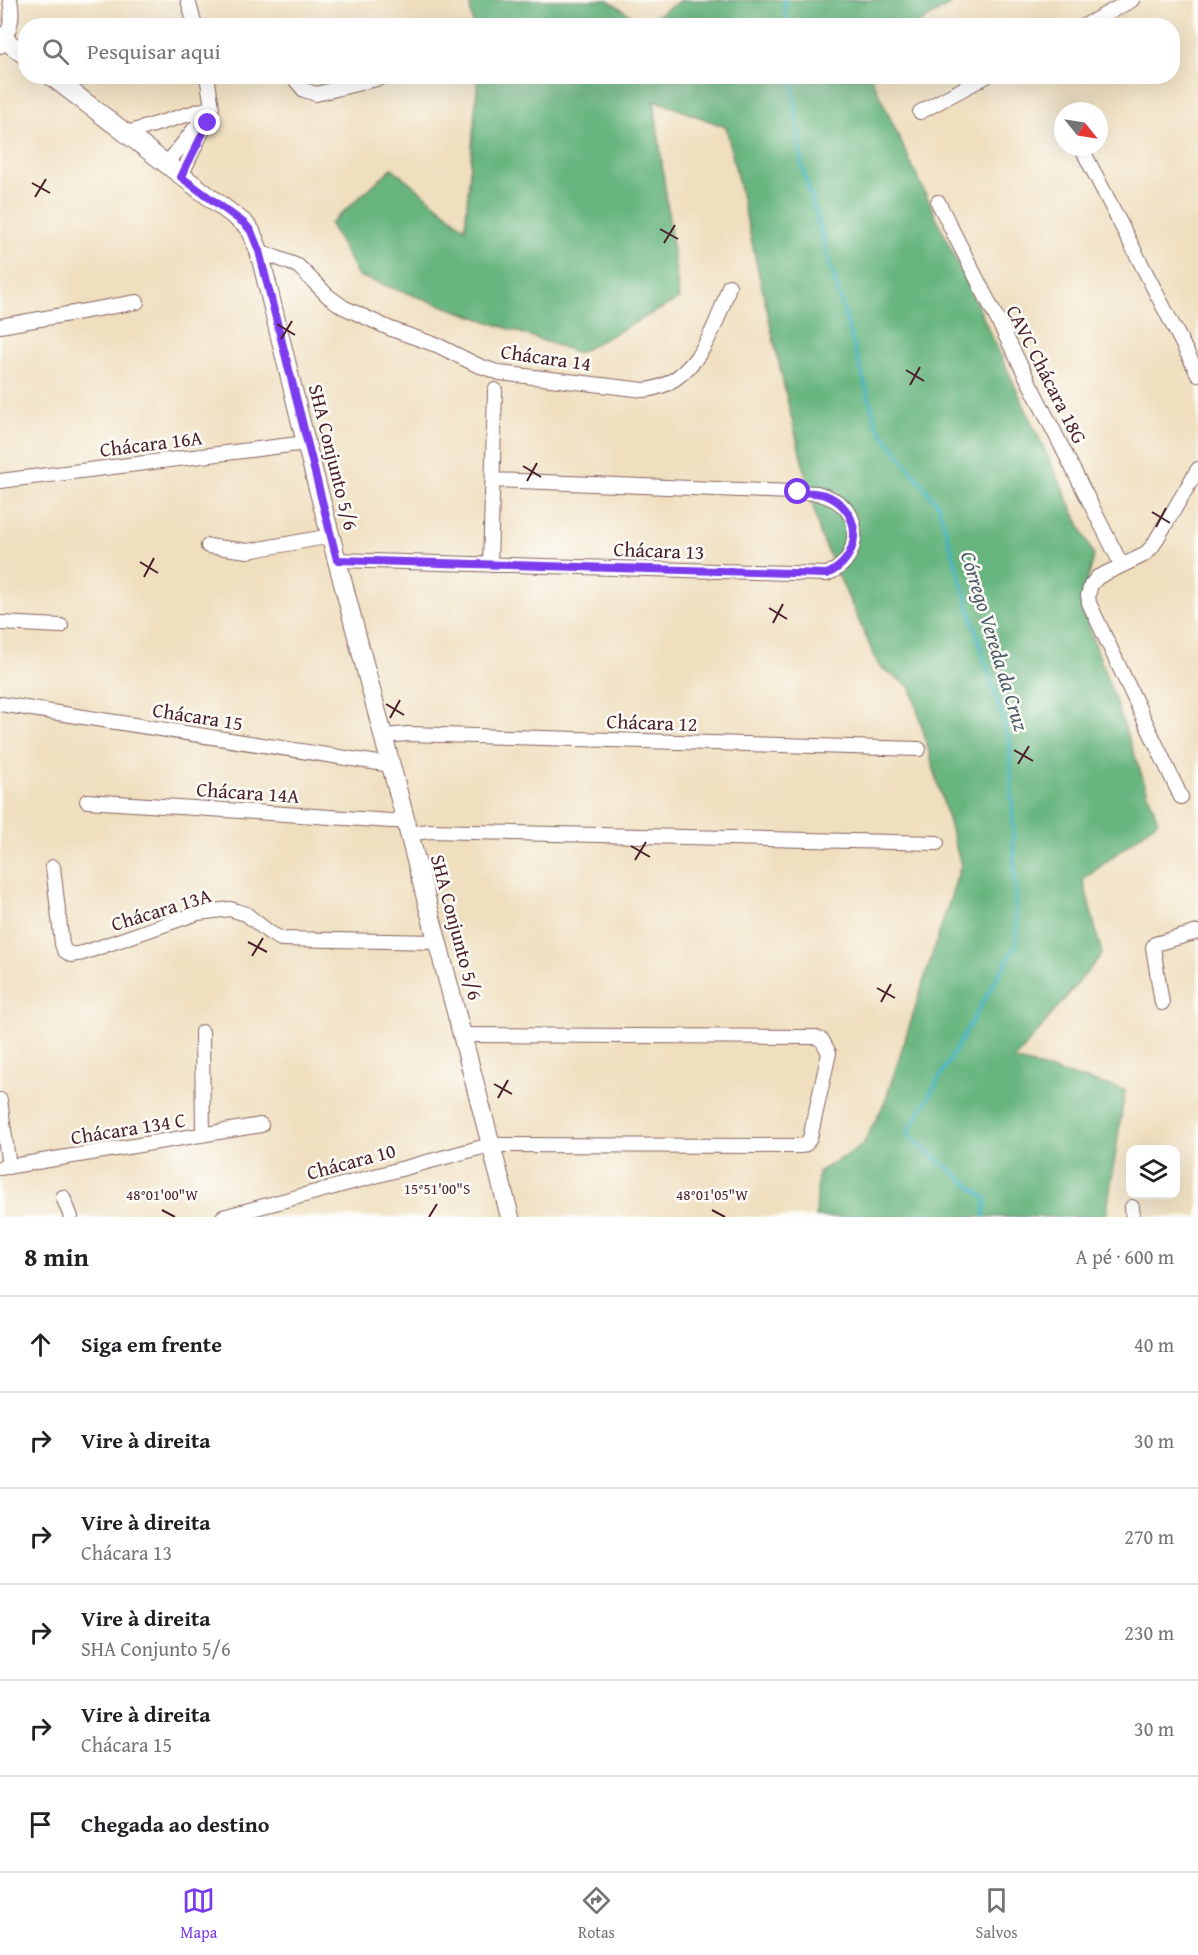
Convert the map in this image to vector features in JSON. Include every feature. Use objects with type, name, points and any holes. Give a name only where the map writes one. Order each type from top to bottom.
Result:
[{"type":"street","points":[[10,0],[12,22],[2,40],[18,51]]},
{"type":"street","points":[[188,0],[193,18]]},
{"type":"street","points":[[1099,18],[1132,0]]},
{"type":"street","name":"SHA Conjunto 5/6","points":[[61,84],[245,224],[251,231],[259,251],[306,443],[407,828],[429,942],[467,1035],[497,1144],[510,1217]]},
{"type":"street","points":[[181,177],[208,123],[212,107],[208,84]]},
{"type":"street","points":[[299,84],[304,90],[316,94],[356,84]]},
{"type":"street","points":[[920,112],[972,84]]},
{"type":"street","points":[[124,134],[212,107]]},
{"type":"street","points":[[166,165],[212,107]]},
{"type":"street","points":[[1086,156],[1198,374]]},
{"type":"street","name":"CAVC Chácara 18G","points":[[938,202],[1121,564]]},
{"type":"street","name":"Chácara 14","points":[[259,251],[298,266],[328,296],[343,307],[500,373],[644,390],[661,386],[694,362],[721,315],[729,286]]},
{"type":"street","points":[[0,326],[137,302]]},
{"type":"street","points":[[490,565],[495,390]]},
{"type":"street","name":"Chácara 16A","points":[[0,481],[306,443]]},
{"type":"street","points":[[1181,797],[1089,603],[1088,595],[1091,585],[1098,577],[1121,564],[1144,555],[1152,547],[1198,469]]},
{"type":"street","name":"Chácara 13","points":[[337,560],[827,574],[841,566],[850,555],[854,540],[853,522],[846,509],[829,496],[798,492],[493,480]]},
{"type":"street","points":[[208,546],[248,551],[331,536]]},
{"type":"street","points":[[0,623],[61,626]]},
{"type":"street","name":"Chácara 15","points":[[0,704],[391,765]]},
{"type":"street","name":"Chácara 12","points":[[384,736],[408,734],[919,749]]},
{"type":"street","name":"Chácara 14A","points":[[87,801],[407,828]]},
{"type":"street","points":[[407,828],[429,831],[937,843]]},
{"type":"street","name":"Chácara 13A","points":[[53,867],[62,944],[64,950],[70,955],[83,953],[198,913],[230,909],[246,914],[270,933],[282,939],[429,942]]},
{"type":"street","points":[[1162,1003],[1153,947],[1157,942],[1198,932]]},
{"type":"street","points":[[202,1032],[203,1135]]},
{"type":"street","name":"Chácara 10","points":[[223,1217],[497,1144],[801,1146],[806,1144],[810,1138],[830,1053],[822,1040],[815,1037],[467,1035]]},
{"type":"street","points":[[0,1100],[4,1167]]},
{"type":"street","name":"Chácara 134 C","points":[[4,1167],[261,1125]]},
{"type":"street","points":[[63,1197],[71,1217]]},
{"type":"green space","points":[[469,0],[608,0],[635,18],[472,18]]},
{"type":"green space","points":[[681,0],[957,0],[928,18],[653,18]]},
{"type":"green space","points":[[477,84],[874,84],[1094,556],[1081,605],[1158,821],[1083,880],[1102,954],[1014,1060],[1125,1090],[1106,1217],[816,1217],[818,1172],[862,1146],[885,1102],[961,865],[911,688],[879,666],[820,534],[726,127],[654,100],[679,299],[578,353],[358,276],[330,224],[392,168],[465,228]]},
{"type":"waterway","name":"Córrego Vereda da Cruz","points":[[784,0],[786,18]]},
{"type":"waterway","name":"Córrego Vereda da Cruz","points":[[793,84],[802,167],[877,426],[938,505],[1010,743],[1017,943],[907,1134],[986,1199],[984,1217]]},
{"type":"route","points":[[208,123],[181,177],[245,224],[251,231],[259,251],[337,560],[827,574],[841,566],[850,555],[854,540],[853,522],[846,509],[829,496],[798,492]]}]
